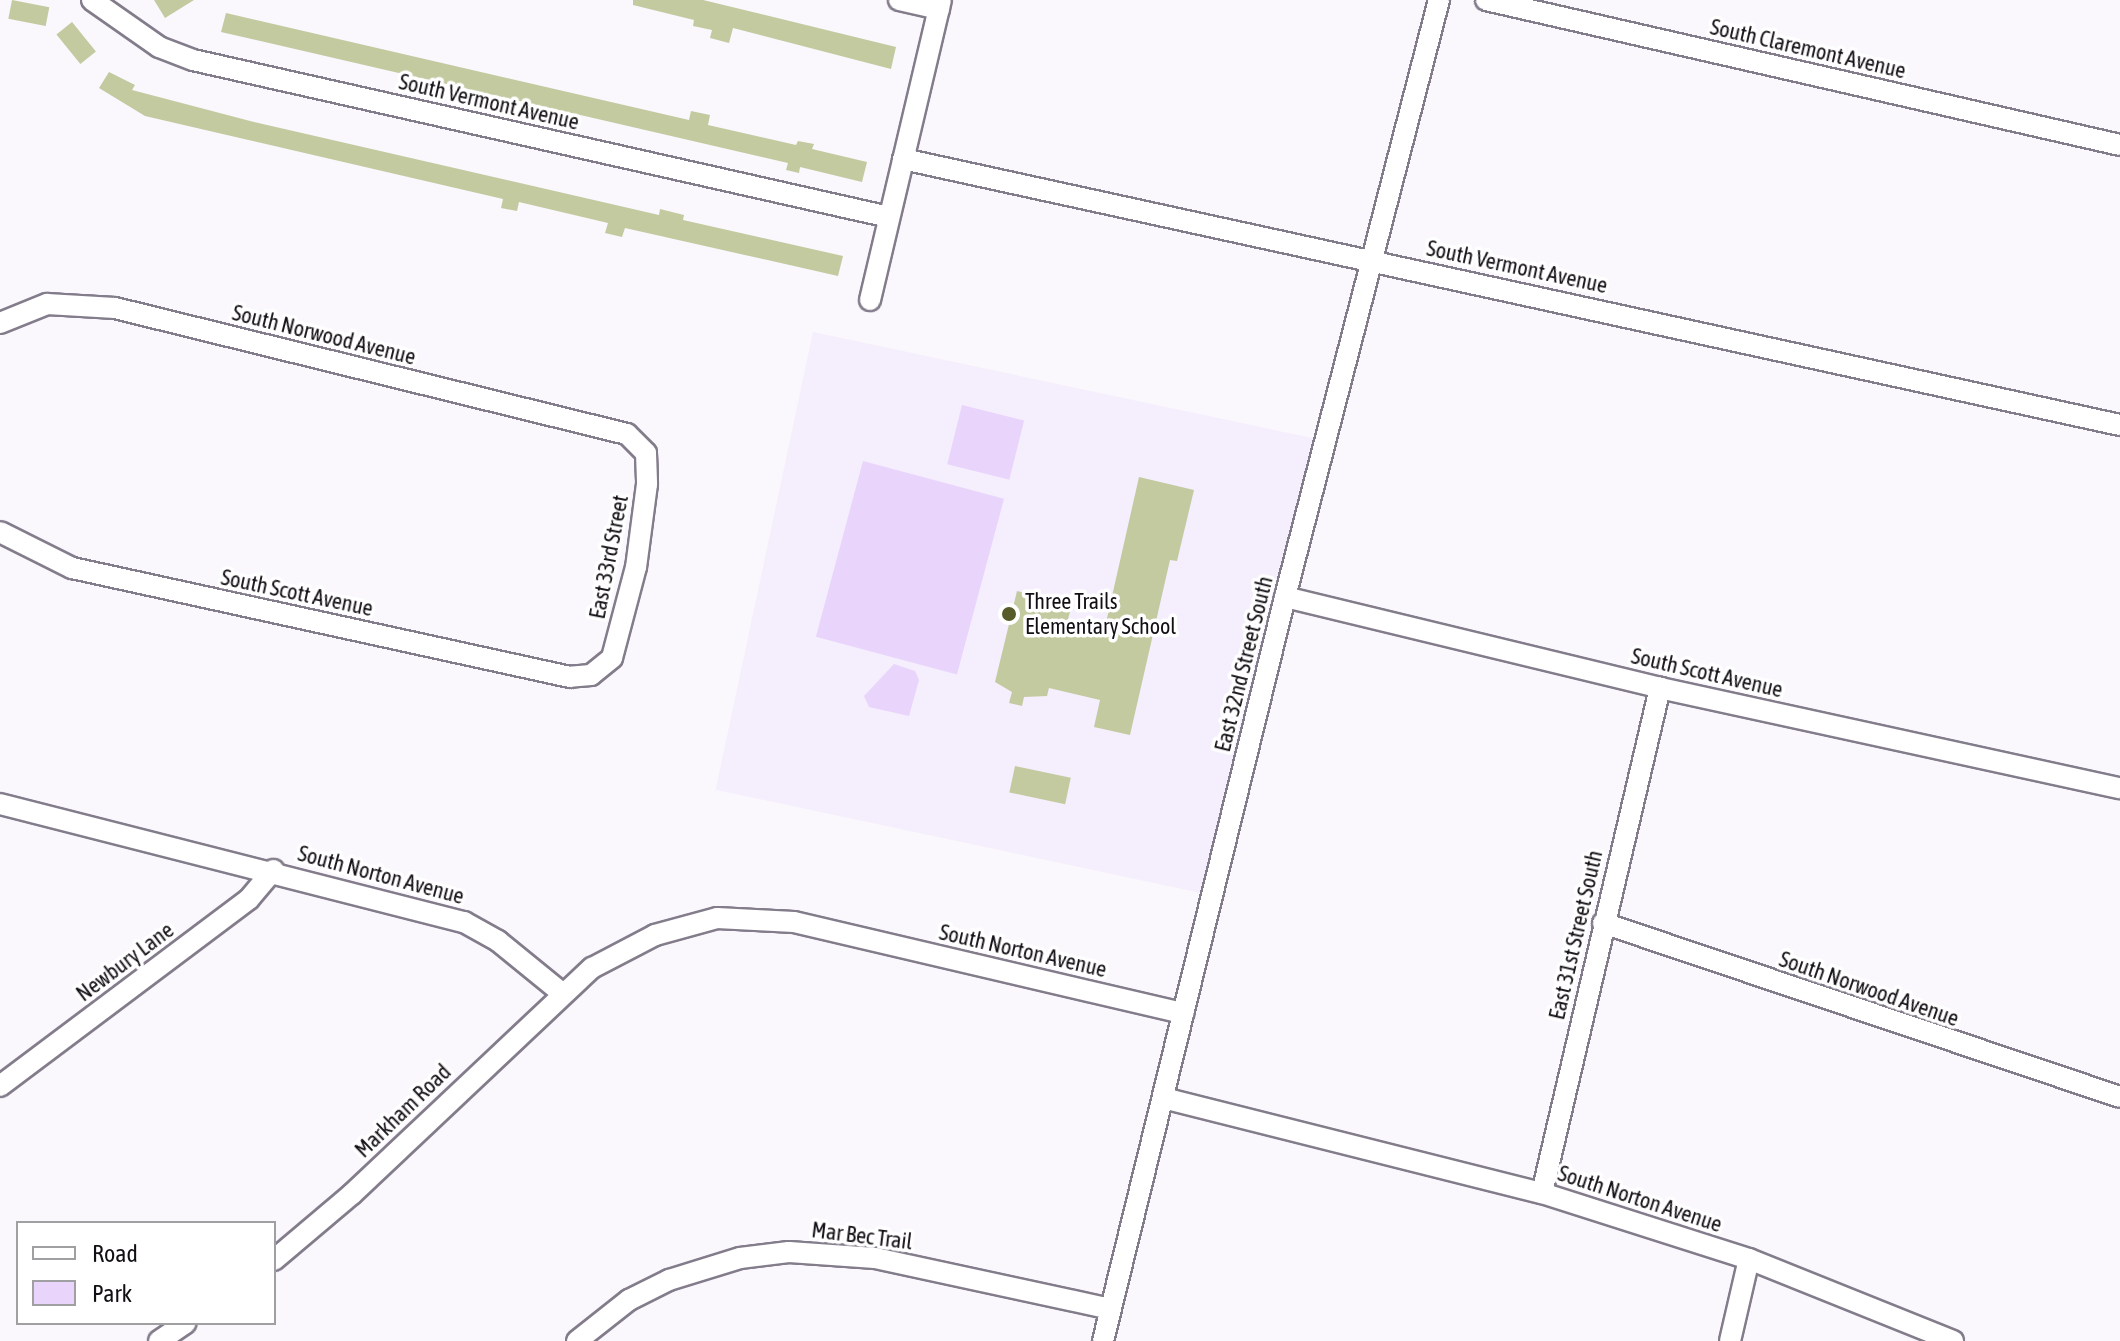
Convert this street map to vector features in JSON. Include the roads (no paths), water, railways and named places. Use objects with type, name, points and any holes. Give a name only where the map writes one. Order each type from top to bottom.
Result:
[{"type":"street","name":"South Vermont Avenue","points":[[92,0],[159,47],[193,60],[889,217]]},
{"type":"street","points":[[870,300],[940,4],[899,0]]},
{"type":"street","name":"East 32nd Street South","points":[[1103,1341],[1285,597],[1439,0]]},
{"type":"street","name":"South Claremont Avenue","points":[[1486,0],[2120,145]]},
{"type":"street","name":"South Vermont Avenue","points":[[903,159],[2120,425]]},
{"type":"street","name":"South Norwood Avenue","points":[[0,323],[47,304],[115,308],[637,440]]},
{"type":"street","name":"East 33rd Street","points":[[591,675],[612,658],[636,567],[647,484],[646,453],[637,440]]},
{"type":"street","name":"South Scott Avenue","points":[[0,532],[72,568],[570,677],[591,675]]},
{"type":"street","name":"South Scott Avenue","points":[[1285,597],[1660,688],[2120,788]]},
{"type":"street","name":"East 31st Street South","points":[[1542,1193],[1660,688]]},
{"type":"street","name":"South Norton Avenue","points":[[0,804],[273,870],[464,922],[498,941],[563,994],[592,968],[655,935],[717,918],[756,917],[1183,1013]]},
{"type":"street","name":"Newbury Lane","points":[[0,1086],[249,899],[273,870]]},
{"type":"street","name":"South Norwood Avenue","points":[[1603,923],[2120,1097]]},
{"type":"street","name":"Markham Road","points":[[276,1258],[352,1194],[563,994]]},
{"type":"street","name":"South Norton Avenue","points":[[1163,1098],[1542,1193],[1749,1259],[1953,1341]]},
{"type":"street","name":"Mar Bec Trail","points":[[577,1341],[629,1300],[669,1280],[740,1258],[789,1252],[875,1258],[1111,1309]]},
{"type":"street","points":[[1730,1341],[1749,1259]]},
{"type":"street","points":[[159,1341],[183,1325]]},
{"type":"place","name":"Three Trails Elementary School","points":[[1009,614]]}]
